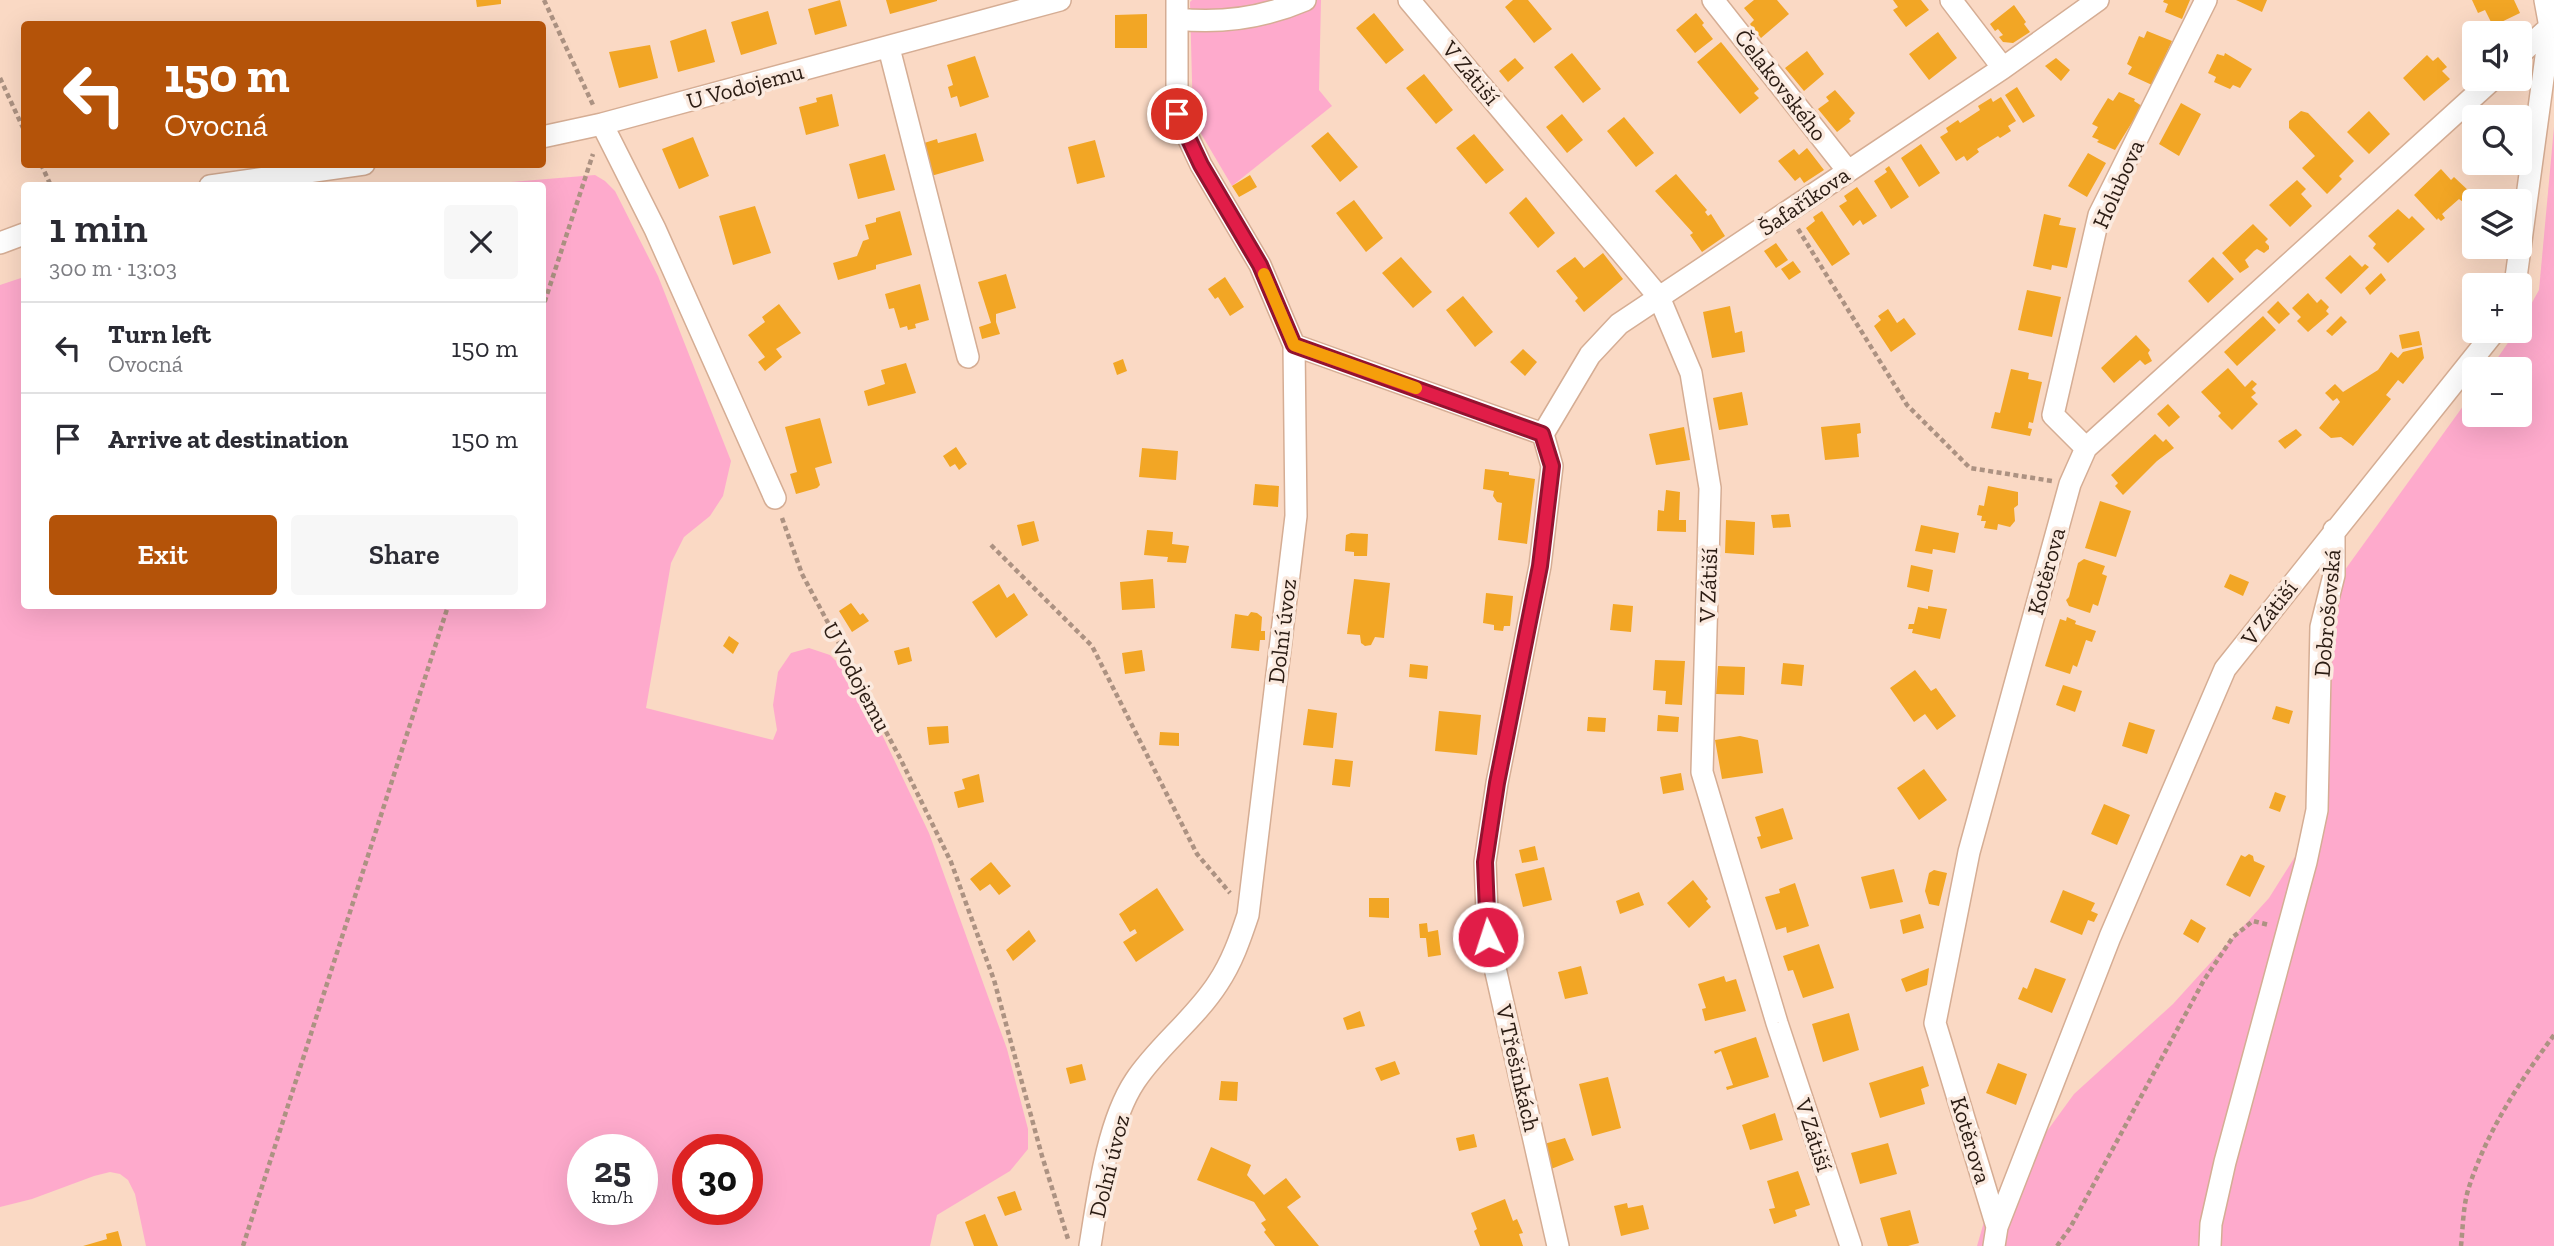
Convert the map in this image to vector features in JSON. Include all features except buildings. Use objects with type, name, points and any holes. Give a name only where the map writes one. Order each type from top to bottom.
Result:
[{"type":"street","name":"U Vodojemu","points":[[546,136],[602,124],[889,48],[1005,8],[1060,0]]},
{"type":"street","points":[[1305,0],[1276,13],[1208,22],[1177,10],[1177,114],[1201,165],[1260,265],[1294,345],[1542,434]]},
{"type":"street","name":"V Zátiší","points":[[1409,0],[1658,297],[1691,373],[1710,488],[1702,772],[1777,1023],[1851,1246]]},
{"type":"street","name":"Čelakovského","points":[[1713,0],[1848,171]]},
{"type":"street","points":[[1951,0],[2003,68]]},
{"type":"street","name":"Šafaříkova","points":[[1542,434],[1590,355],[1619,324],[2003,68],[2098,0]]},
{"type":"street","name":"Holubova","points":[[2086,448],[2053,415],[2099,215],[2206,0]]},
{"type":"street","points":[[2517,273],[2550,27],[2545,0]]},
{"type":"street","points":[[2532,43],[2550,27]]},
{"type":"street","points":[[889,48],[968,357]]},
{"type":"street","name":"Kotěrova","points":[[1996,1237],[1935,1023],[1969,852],[2070,484],[2086,448],[2480,91]]},
{"type":"street","points":[[602,124],[655,229],[775,498]]},
{"type":"street","points":[[237,182],[336,168]]},
{"type":"street","points":[[0,243],[21,235]]},
{"type":"street","name":"Dobrošovská","points":[[2210,1246],[2211,1224],[2225,1162],[2294,908],[2317,810],[2321,628],[2334,575],[2334,530],[2485,343]]},
{"type":"street","name":"Dolní úvoz","points":[[1090,1246],[1103,1169],[1120,1114],[1134,1082],[1217,986],[1236,954],[1248,915],[1296,516],[1294,345]]},
{"type":"street","name":"V Třešinkách","points":[[1542,434],[1552,466],[1540,566],[1497,783],[1485,862],[1485,898],[1488,937],[1558,1246]]},
{"type":"street","name":"V Zátiší","points":[[1996,1237],[2110,937],[2225,669],[2334,530]]},
{"type":"path","points":[[544,0],[602,124],[546,298]]},
{"type":"path","points":[[0,78],[21,124]]},
{"type":"path","points":[[1788,212],[1907,405],[1970,468],[2070,484]]},
{"type":"path","name":"U Vodojemu","points":[[775,498],[802,574],[900,758],[951,862],[994,979],[1042,1156],[1071,1246]]},
{"type":"path","points":[[991,545],[1092,646],[1197,854],[1248,915]]},
{"type":"path","points":[[243,1246],[447,609]]},
{"type":"path","points":[[2057,1246],[2070,1228],[2204,981],[2233,937],[2253,921],[2288,929]]},
{"type":"path","points":[[2461,1246],[2468,1188],[2491,1133],[2522,1077],[2554,1035]]},
{"type":"shaded area","points":[[1192,0],[1321,0],[1319,90],[1332,106],[1232,186],[1193,120]]},
{"type":"shaded area","points":[[2554,127],[2554,1246],[1977,1246],[1986,1215],[2074,1094],[2173,1004],[2269,898],[2328,804],[2316,610],[2462,408],[2462,427],[2532,427],[2532,357],[2498,357],[2508,343],[2532,343],[2532,303],[2539,290]]},
{"type":"shaded area","points":[[595,175],[615,191],[658,276],[731,461],[723,496],[710,516],[684,537],[671,563],[646,708],[773,740],[777,730],[773,705],[778,672],[791,653],[809,648],[830,655],[857,682],[929,833],[1007,1049],[1028,1129],[1028,1149],[1010,1171],[937,1215],[930,1246],[146,1246],[135,1194],[128,1180],[120,1174],[110,1172],[0,1207],[0,285],[21,278],[21,609],[546,609],[546,182],[510,182]]},
{"type":"slow traffic","points":[[1264,274],[1294,345],[1416,388]]},
{"type":"route","points":[[1177,114],[1201,165],[1260,265],[1294,345],[1542,434],[1552,466],[1540,566],[1497,783],[1485,862],[1488,937]]}]
